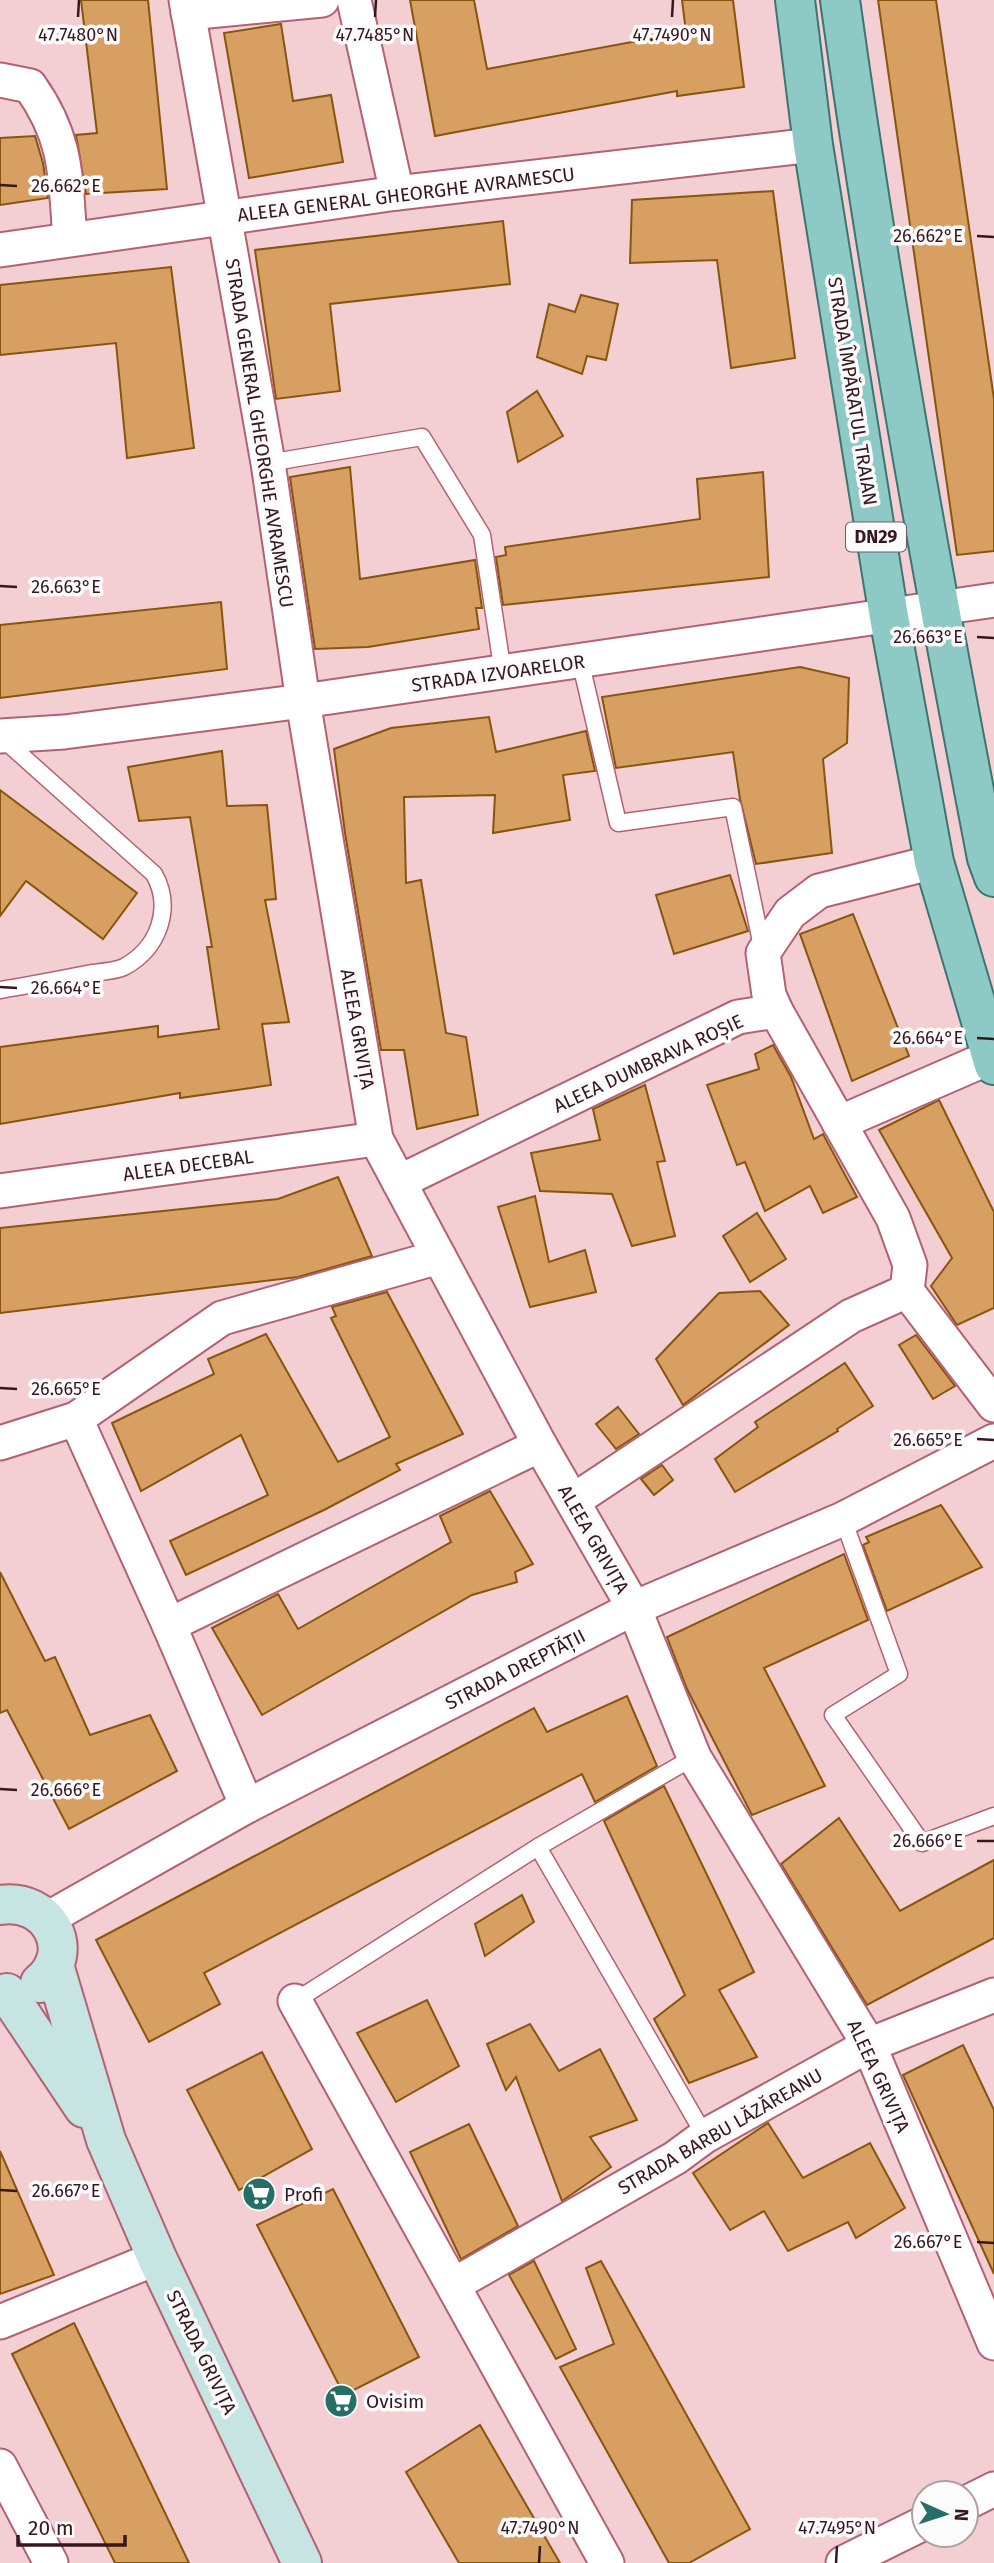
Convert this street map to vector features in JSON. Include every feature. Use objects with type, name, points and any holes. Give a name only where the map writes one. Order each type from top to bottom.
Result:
[{"type":"main road","name":"STRADA ÎMPĂRATUL TRAIAN","points":[[795,0],[813,145],[889,617],[934,862],[993,1061]]},
{"type":"main road","name":"DN29","points":[[840,0],[862,160],[939,610],[987,858],[994,877]]},
{"type":"main road","points":[[0,1874],[25,1910]]},
{"type":"main road","name":"STRADA GRIVIȚA","points":[[25,1910],[56,1942],[54,1965],[106,2140],[157,2258],[302,2563]]},
{"type":"main road","points":[[3,1992],[35,1987],[54,1965]]},
{"type":"main road","name":"STRADA GRIVIȚA","points":[[3,1992],[106,2140]]},
{"type":"street","points":[[187,6],[322,0]]},
{"type":"street","points":[[354,0],[397,193]]},
{"type":"street","name":"STRADA GENERAL GHEORGHE AVRAMESCU","points":[[187,6],[268,463],[303,701]]},
{"type":"street","points":[[0,80],[30,86],[50,114],[62,149],[70,239]]},
{"type":"street","name":"ALEEA GENERAL GHEORGHE AVRAMESCU","points":[[0,250],[397,193],[813,145]]},
{"type":"street","name":"STRADA IZVOARELOR","points":[[0,736],[64,732],[303,701],[994,600]]},
{"type":"street","name":"ALEEA GRIVIȚA","points":[[303,701],[376,1139],[541,1446],[634,1608],[694,1757],[869,2045],[994,2343]]},
{"type":"street","points":[[934,862],[819,891],[790,913],[763,953],[769,995],[776,1011],[893,1219],[910,1265],[907,1291],[994,1405]]},
{"type":"street","name":"ALEEA DUMBRAVA ROȘIE","points":[[399,1182],[738,1017],[776,1011]]},
{"type":"street","points":[[839,1124],[993,1061]]},
{"type":"street","name":"ALEEA DECEBAL","points":[[0,1191],[376,1139]]},
{"type":"street","points":[[0,1443],[76,1419],[222,1318],[439,1257]]},
{"type":"street","points":[[573,1501],[851,1316],[907,1291]]},
{"type":"street","points":[[76,1419],[247,1806]]},
{"type":"street","name":"STRADA DREPTĂȚII","points":[[25,1910],[247,1806],[634,1608],[844,1520],[994,1441]]},
{"type":"street","points":[[169,1625],[541,1446]]},
{"type":"street","name":"STRADA BARBU LĂZĂREANU","points":[[455,2284],[675,2158],[705,2136],[869,2045],[994,1995]]},
{"type":"street","points":[[295,2001],[455,2284],[607,2563]]},
{"type":"street","points":[[0,2322],[157,2258]]},
{"type":"street","points":[[0,2466],[51,2563]]},
{"type":"street","points":[[843,2563],[910,2530]]},
{"type":"lane","points":[[268,463],[422,436],[482,535],[503,673]]},
{"type":"lane","points":[[580,660],[618,823],[733,807],[763,953]]},
{"type":"lane","points":[[0,736],[154,874],[162,888],[163,905],[160,931],[145,949],[123,968],[0,990]]},
{"type":"lane","points":[[844,1520],[899,1674],[833,1715],[922,1843],[994,1816]]},
{"type":"lane","points":[[295,2001],[538,1847],[694,1757]]},
{"type":"lane","points":[[538,1847],[705,2136]]},
{"type":"building","points":[[81,0],[148,0],[167,189],[86,194],[76,135],[97,133]]},
{"type":"building","points":[[410,0],[474,0],[487,69],[686,32],[682,0],[733,0],[744,87],[677,96],[677,91],[435,136]]},
{"type":"building","points":[[878,0],[936,0],[994,399],[994,551],[957,555]]},
{"type":"building","points":[[281,24],[293,101],[331,95],[343,162],[249,178],[224,33]]},
{"type":"building","points":[[35,136],[43,163],[48,198],[0,205],[0,138]]},
{"type":"building","points":[[773,191],[795,358],[731,368],[717,260],[630,263],[632,200]]},
{"type":"building","points":[[503,221],[510,284],[330,304],[340,391],[276,399],[255,250]]},
{"type":"building","points":[[171,267],[194,448],[127,458],[116,343],[0,355],[0,285]]},
{"type":"building","points":[[581,295],[618,304],[606,360],[587,356],[582,374],[537,357],[549,304],[575,312]]},
{"type":"building","points":[[537,391],[563,436],[518,462],[507,412]]},
{"type":"building","points":[[350,467],[360,579],[475,560],[482,608],[476,608],[479,629],[368,647],[315,649],[290,477]]},
{"type":"building","points":[[763,472],[769,577],[503,605],[496,557],[506,555],[505,547],[700,519],[697,479]]},
{"type":"building","points":[[221,602],[227,669],[0,698],[0,625]]},
{"type":"building","points":[[800,667],[849,678],[847,743],[823,759],[832,853],[756,864],[740,799],[733,752],[616,768],[602,697]]},
{"type":"building","points":[[489,717],[496,752],[586,731],[595,771],[563,775],[570,820],[493,833],[495,795],[404,797],[406,883],[421,880],[446,1033],[466,1037],[478,1115],[417,1129],[404,1050],[381,1050],[334,749],[391,728]]},
{"type":"building","points":[[222,751],[227,806],[267,805],[276,899],[265,900],[289,1022],[262,1024],[271,1085],[180,1098],[180,1093],[0,1124],[0,1047],[158,1026],[158,1037],[219,1029],[207,947],[212,947],[190,817],[139,821],[128,767]]},
{"type":"building","points":[[0,790],[137,893],[103,939],[26,881],[0,916]]},
{"type":"building","points":[[730,875],[748,931],[674,954],[656,895]]},
{"type":"building","points":[[853,914],[909,1056],[852,1081],[800,934]]},
{"type":"building","points":[[773,1045],[791,1077],[814,1139],[823,1134],[857,1197],[823,1213],[810,1186],[765,1211],[745,1162],[737,1165],[707,1085],[759,1069],[755,1054]]},
{"type":"building","points":[[645,1085],[665,1161],[657,1162],[675,1236],[632,1246],[612,1194],[540,1191],[531,1153],[600,1140],[593,1109]]},
{"type":"building","points":[[939,1100],[994,1212],[994,1308],[957,1325],[931,1286],[952,1258],[879,1130]]},
{"type":"building","points":[[338,1177],[372,1256],[298,1277],[0,1313],[0,1228],[278,1199]]},
{"type":"building","points":[[535,1196],[549,1262],[585,1250],[596,1292],[530,1307],[498,1207]]},
{"type":"building","points":[[757,1213],[786,1259],[750,1282],[723,1236]]},
{"type":"building","points":[[760,1291],[789,1325],[683,1405],[656,1359],[719,1293]]},
{"type":"building","points":[[387,1292],[463,1434],[396,1464],[400,1470],[324,1510],[186,1575],[170,1541],[268,1495],[241,1435],[141,1491],[112,1423],[214,1374],[208,1359],[266,1334],[338,1462],[390,1437],[331,1318],[336,1316],[332,1307]]},
{"type":"building","points":[[916,1335],[955,1386],[933,1399],[899,1345]]},
{"type":"building","points":[[845,1363],[873,1406],[837,1429],[838,1431],[735,1492],[715,1459],[758,1427],[755,1422]]},
{"type":"building","points":[[618,1407],[639,1434],[616,1449],[596,1424]]},
{"type":"building","points":[[662,1465],[673,1480],[654,1495],[641,1479]]},
{"type":"building","points":[[490,1491],[533,1564],[515,1572],[517,1582],[472,1595],[262,1715],[212,1628],[278,1594],[298,1629],[451,1542],[440,1516]]},
{"type":"building","points":[[941,1505],[982,1567],[887,1611],[863,1545],[869,1542],[866,1537]]},
{"type":"building","points":[[844,1554],[868,1620],[764,1668],[825,1786],[752,1815],[687,1689],[667,1637]]},
{"type":"building","points":[[0,1572],[45,1661],[55,1657],[90,1735],[150,1715],[177,1771],[69,1829],[7,1710],[0,1713]]},
{"type":"building","points":[[627,1696],[657,1766],[595,1802],[582,1774],[204,1973],[220,2004],[149,2042],[96,1940],[534,1708],[547,1732]]},
{"type":"building","points":[[664,1786],[754,1972],[719,1990],[757,2057],[689,2083],[654,2019],[685,1995],[604,1821]]},
{"type":"building","points":[[839,1818],[900,1911],[994,1860],[994,1938],[867,2005],[781,1864]]},
{"type":"building","points":[[522,1895],[534,1922],[485,1956],[475,1924]]},
{"type":"building","points":[[427,2000],[459,2066],[396,2102],[357,2033]]},
{"type":"building","points":[[530,2024],[559,2071],[600,2049],[637,2120],[590,2137],[611,2167],[562,2201],[516,2077],[506,2090],[487,2044]]},
{"type":"building","points":[[963,2045],[994,2110],[994,2274],[903,2075]]},
{"type":"building","points":[[262,2052],[312,2149],[239,2190],[187,2090]]},
{"type":"building","points":[[768,2123],[803,2178],[870,2143],[905,2208],[856,2238],[848,2222],[788,2251],[764,2211],[730,2230],[693,2173]]},
{"type":"building","points":[[469,2124],[518,2226],[461,2259],[410,2152]]},
{"type":"building","points":[[0,2151],[54,2275],[0,2294]]},
{"type":"building","points":[[333,2189],[419,2357],[344,2395],[257,2225]]},
{"type":"building","points":[[534,2261],[576,2349],[556,2359],[509,2275]]},
{"type":"building","points":[[601,2261],[750,2529],[689,2563],[669,2563],[560,2367],[614,2344],[586,2268]]},
{"type":"building","points":[[74,2323],[189,2563],[115,2563],[12,2354]]},
{"type":"building","points":[[480,2425],[560,2563],[459,2563],[406,2472]]},
{"type":"place","name":"Profi","points":[[259,2194]]},
{"type":"place","name":"Ovisim","points":[[341,2401]]}]
